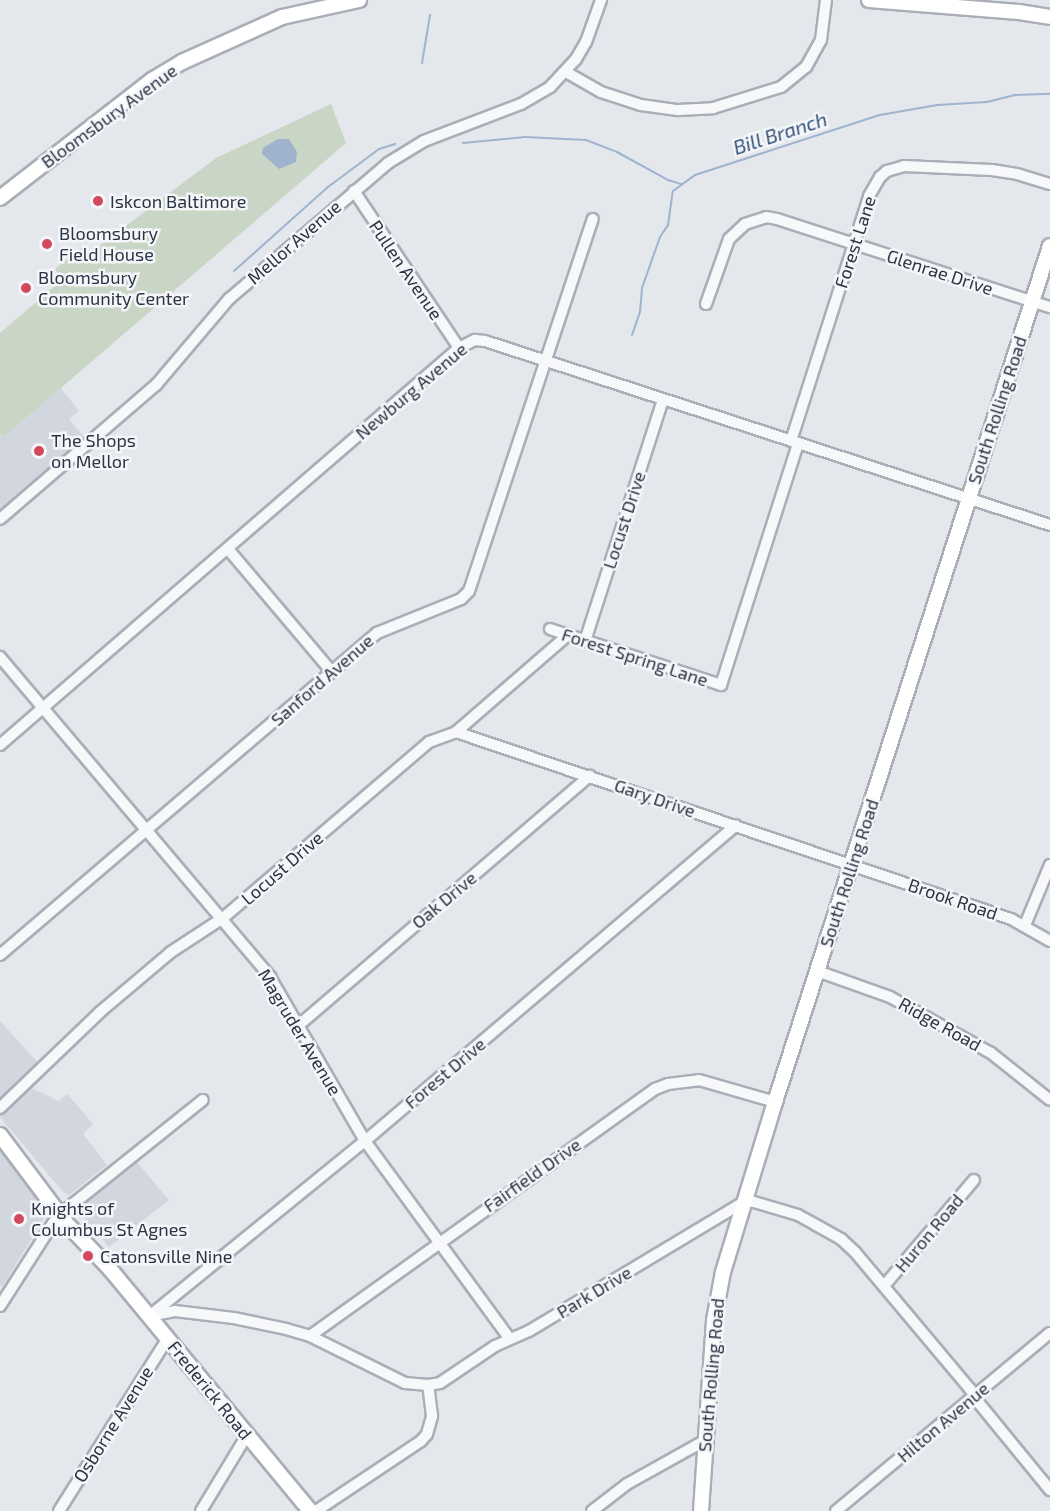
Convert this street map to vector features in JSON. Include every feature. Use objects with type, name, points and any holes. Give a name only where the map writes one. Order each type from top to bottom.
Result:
[{"type":"main road","name":"Bloomsbury Avenue","points":[[0,198],[167,70],[254,27],[331,2],[359,0]]},
{"type":"main road","points":[[869,0],[1019,12],[1050,17]]},
{"type":"main road","name":"South Rolling Road","points":[[701,1511],[718,1291],[775,1102],[1050,246]]},
{"type":"main road","name":"Frederick Road","points":[[0,1135],[310,1511]]},
{"type":"street","name":"Mellor Avenue","points":[[0,519],[156,385],[229,299],[388,163],[424,141],[537,96],[566,72],[586,42],[601,0]]},
{"type":"street","points":[[566,72],[601,92],[658,109],[697,110],[723,105],[781,87],[806,67],[821,40],[826,0]]},
{"type":"street","name":"Forest Lane","points":[[721,685],[874,185],[887,171],[895,168],[992,170],[1017,174],[1050,184]]},
{"type":"street","name":"Pullen Avenue","points":[[354,191],[459,348]]},
{"type":"street","name":"Sanford Avenue","points":[[0,955],[377,633],[461,599],[469,591],[593,219]]},
{"type":"street","name":"Glenrae Drive","points":[[706,304],[729,239],[745,224],[755,220],[777,219],[1050,307]]},
{"type":"street","name":"Newburg Avenue","points":[[0,745],[459,348],[475,340],[485,341],[1050,525]]},
{"type":"street","name":"Locust Drive","points":[[585,641],[663,400]]},
{"type":"street","points":[[228,549],[332,672]]},
{"type":"street","name":"Forest Spring Lane","points":[[550,629],[721,685]]},
{"type":"street","name":"Locust Drive","points":[[0,1108],[122,993],[171,952],[223,918],[429,742],[456,732],[568,635]]},
{"type":"street","name":"Magruder Avenue","points":[[0,657],[270,976],[365,1141],[510,1339]]},
{"type":"street","name":"Gary Drive","points":[[456,732],[853,864]]},
{"type":"street","name":"Oak Drive","points":[[299,1025],[590,776]]},
{"type":"street","name":"Forest Drive","points":[[149,1316],[365,1141],[736,825]]},
{"type":"street","name":"Brook Road","points":[[853,864],[1025,925],[1050,941]]},
{"type":"street","points":[[1025,925],[1050,865]]},
{"type":"street","name":"Ridge Road","points":[[817,971],[890,997],[992,1053],[1050,1100]]},
{"type":"street","name":"Fairfield Drive","points":[[310,1336],[643,1097],[668,1083],[706,1081],[775,1102]]},
{"type":"street","points":[[0,1306],[63,1212],[203,1100]]},
{"type":"street","name":"Huron Road","points":[[884,1286],[974,1180]]},
{"type":"street","points":[[745,1201],[798,1215],[841,1239],[884,1286],[1050,1490]]},
{"type":"street","name":"Park Drive","points":[[428,1385],[440,1383],[510,1339],[529,1331],[745,1201]]},
{"type":"street","points":[[149,1316],[175,1311],[261,1323],[310,1336],[392,1378],[417,1386],[428,1385],[432,1416],[427,1434],[421,1441],[316,1511]]},
{"type":"street","name":"Hilton Avenue","points":[[836,1511],[1050,1333]]},
{"type":"street","name":"Osborne Avenue","points":[[59,1511],[168,1338]]},
{"type":"street","points":[[201,1511],[247,1435]]},
{"type":"street","points":[[592,1511],[627,1484],[706,1440]]},
{"type":"shaded area","points":[[61,388],[79,411],[69,419],[84,437],[0,509],[0,433],[4,437]]},
{"type":"shaded area","points":[[0,1021],[40,1065],[0,1101]]},
{"type":"shaded area","points":[[29,1087],[59,1101],[67,1094],[93,1124],[83,1134],[107,1165],[69,1195],[63,1192],[0,1117],[0,1114]]},
{"type":"shaded area","points":[[0,1150],[49,1210],[2,1287],[0,1285]]},
{"type":"shaded area","points":[[136,1161],[169,1200],[109,1247],[79,1212],[80,1204]]},
{"type":"green space","points":[[331,104],[346,143],[4,437],[0,433],[0,333],[62,280],[55,269],[84,246],[90,253],[216,158]]},
{"type":"water","points":[[278,139],[289,139],[297,152],[296,162],[279,169],[262,154],[263,148]]},
{"type":"waterway","points":[[422,63],[430,15]]},
{"type":"waterway","name":"Bill Branch","points":[[632,335],[640,312],[642,288],[660,237],[668,225],[673,191],[695,175],[880,115],[937,105],[987,102],[1016,95],[1050,94]]},
{"type":"waterway","points":[[463,143],[525,137],[586,140],[617,152],[668,180],[681,184]]},
{"type":"waterway","points":[[234,271],[328,187],[379,149],[395,144]]},
{"type":"waterway","points":[[709,1312],[710,1303]]},
{"type":"waterway","points":[[704,1367],[705,1342]]},
{"type":"waterway","points":[[701,1405],[703,1376]]},
{"type":"waterway","points":[[710,1474],[712,1449]]},
{"type":"place","name":"Iskcon Baltimore","points":[[98,201]]},
{"type":"place","name":"Bloomsbury Field House","points":[[47,244]]},
{"type":"place","name":"Bloomsbury Community Center","points":[[26,288]]},
{"type":"place","name":"The Shops on Mellor","points":[[39,451]]},
{"type":"place","name":"Knights of Columbus St Agnes","points":[[19,1219]]},
{"type":"place","name":"Catonsville Nine","points":[[88,1256]]}]
